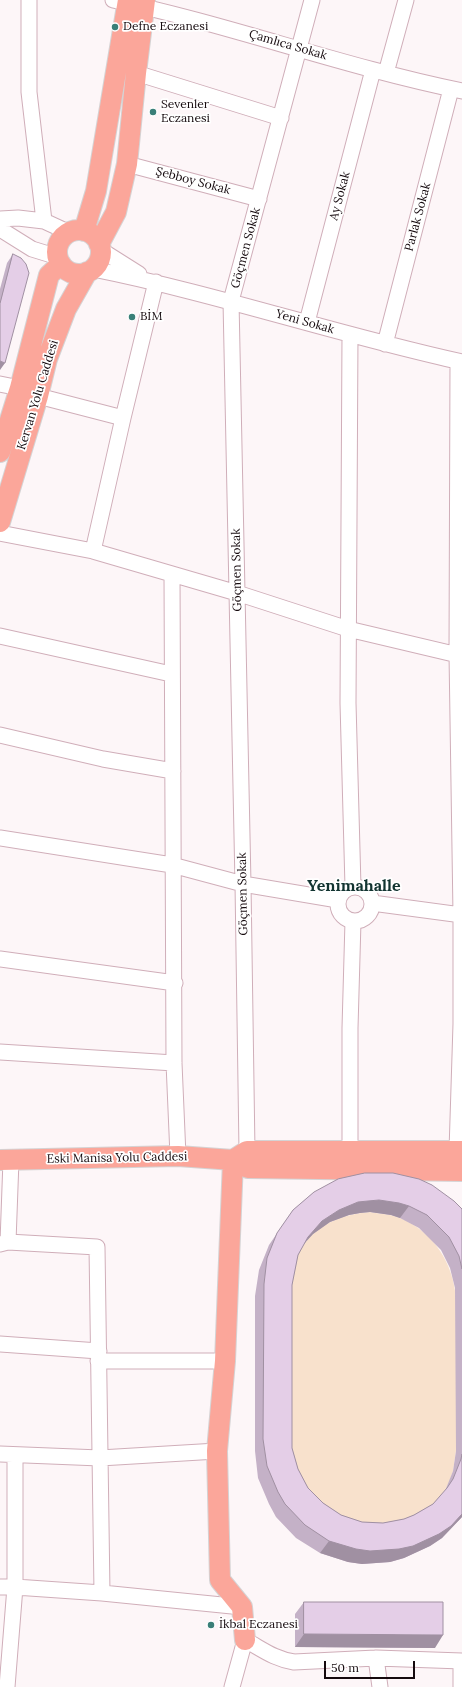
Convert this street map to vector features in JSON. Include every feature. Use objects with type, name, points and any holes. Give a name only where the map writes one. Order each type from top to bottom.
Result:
[{"type":"main road","points":[[100,247],[116,212],[127,164],[136,73],[131,2]]},
{"type":"main road","points":[[77,232],[96,191],[131,2]]},
{"type":"main road","points":[[77,232],[96,238],[100,247],[101,257],[90,271],[80,274],[73,273],[66,269],[60,261],[58,250],[60,243],[64,237],[77,232]]},
{"type":"main road","name":"Kervan Yolu Caddesi","points":[[0,452],[20,388],[49,275],[60,261]]},
{"type":"main road","name":"Kervan Yolu Caddesi","points":[[0,522],[38,396],[46,359],[63,316],[90,271]]},
{"type":"main road","name":"Eski Manisa Yolu Caddesi","points":[[6,1160],[240,1155],[350,1150],[459,1151]]},
{"type":"main road","points":[[240,1155],[217,1451],[220,1580],[242,1607],[245,1640]]},
{"type":"main road","name":"Eski Manisa Yolu Caddesi","points":[[240,1155],[248,1168],[462,1171]]},
{"type":"street","points":[[29,0],[29,92],[44,222]]},
{"type":"street","name":"Göçmen Sokak","points":[[240,1155],[243,884],[231,301],[312,0]]},
{"type":"street","name":"Ay Sokak","points":[[307,322],[380,72],[406,0]]},
{"type":"street","name":"Çamlıca Sokak","points":[[131,2],[300,48],[380,72],[457,90]]},
{"type":"street","points":[[136,73],[281,118]]},
{"type":"street","name":"Parlak Sokak","points":[[385,344],[457,90]]},
{"type":"street","name":"Şebboy Sokak","points":[[127,164],[259,199]]},
{"type":"street","points":[[0,219],[18,218],[44,222],[77,232]]},
{"type":"street","points":[[0,229],[32,249],[60,261]]},
{"type":"street","points":[[93,551],[152,281],[100,247]]},
{"type":"street","name":"Yeni Sokak","points":[[90,271],[152,281],[231,301],[350,335],[460,361]]},
{"type":"street","points":[[350,335],[348,629],[353,887]]},
{"type":"street","points":[[459,1151],[461,1024],[459,655],[460,361]]},
{"type":"street","points":[[0,384],[20,388],[38,396],[123,418]]},
{"type":"street","points":[[0,533],[93,551],[237,593],[348,629],[459,655]]},
{"type":"street","points":[[172,575],[172,865],[175,983],[174,1063],[178,1156]]},
{"type":"street","points":[[0,636],[172,674]]},
{"type":"street","points":[[0,735],[103,759],[173,771]]},
{"type":"street","points":[[0,838],[172,865],[243,884],[338,900]]},
{"type":"street","points":[[353,887],[358,887],[366,891],[372,903],[371,911],[367,917],[360,921],[353,921],[342,916],[339,911],[338,900],[344,891],[353,887]]},
{"type":"street","points":[[372,903],[461,915]]},
{"type":"street","points":[[350,1150],[350,1028],[353,921]]},
{"type":"street","points":[[0,960],[175,983]]},
{"type":"street","points":[[0,1052],[174,1063]]},
{"type":"street","points":[[6,1160],[4,1243],[97,1247],[102,1593]]},
{"type":"street","points":[[0,1344],[99,1356],[225,1361]]},
{"type":"street","points":[[0,1454],[15,1456],[100,1458],[217,1451]]},
{"type":"street","points":[[7,1687],[7,1587],[15,1456]]},
{"type":"street","points":[[7,1587],[102,1593],[242,1607]]},
{"type":"street","points":[[232,1687],[245,1640],[272,1657],[294,1662],[376,1658],[462,1661],[461,1687]]},
{"type":"street","points":[[376,1658],[380,1687]]},
{"type":"shaded area","points":[[370,1212],[397,1217],[423,1231],[440,1250],[451,1273],[456,1298],[456,1451],[453,1471],[449,1482],[445,1491],[432,1509],[364,1535],[289,1481],[289,1267],[299,1250],[312,1234],[319,1229],[343,1217]]},
{"type":"building","points":[[13,254],[21,258],[26,264],[29,273],[5,363],[0,361],[0,304]]},
{"type":"building","points":[[365,1173],[393,1173],[419,1179],[432,1185],[454,1201],[462,1209],[462,1269],[459,1256],[449,1237],[427,1215],[409,1206],[379,1200],[358,1202],[339,1210],[322,1221],[308,1237],[298,1255],[292,1285],[292,1448],[298,1469],[308,1488],[323,1503],[341,1515],[362,1522],[383,1523],[404,1519],[433,1504],[453,1479],[462,1454],[462,1514],[451,1526],[439,1534],[413,1546],[399,1549],[370,1551],[356,1549],[329,1541],[305,1525],[285,1504],[278,1492],[267,1466],[263,1439],[264,1284],[267,1258],[277,1233],[293,1210],[314,1192],[338,1179]]},
{"type":"building","points":[[304,1602],[443,1602],[443,1635],[304,1634]]},
{"type":"place","name":"Defne Eczanesi","points":[[115,27]]},
{"type":"place","name":"Sevenler Eczanesi","points":[[153,112]]},
{"type":"place","name":"BİM","points":[[132,317]]},
{"type":"place","name":"İkbal Eczanesi","points":[[211,1625]]},
{"type":"district","name":"Yenimahalle","points":[[354,886]]}]
